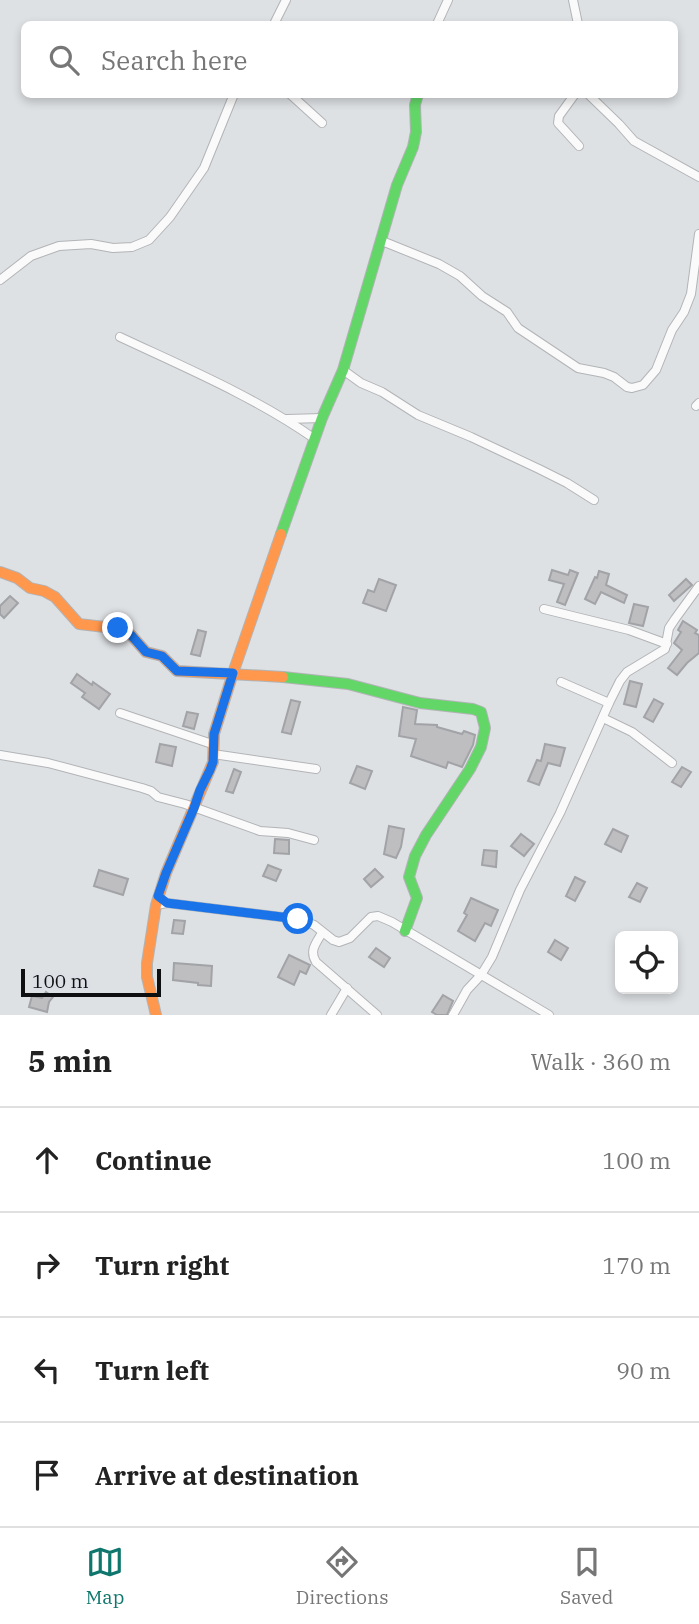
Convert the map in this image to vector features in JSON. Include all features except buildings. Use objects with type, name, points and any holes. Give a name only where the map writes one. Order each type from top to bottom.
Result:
[{"type":"street","points":[[276,21],[286,0]]},
{"type":"street","points":[[438,21],[448,0]]},
{"type":"street","points":[[573,0],[577,21]]},
{"type":"street","points":[[0,281],[31,256],[59,246],[91,244],[113,248],[132,247],[149,240],[170,217],[204,168],[233,98]]},
{"type":"street","points":[[294,98],[322,123]]},
{"type":"street","points":[[156,1015],[147,977],[147,963],[166,873],[210,770],[214,734],[233,673],[322,418],[343,370],[397,185],[413,147],[417,98]]},
{"type":"street","points":[[572,98],[559,116],[558,123],[579,146]]},
{"type":"street","points":[[592,98],[634,141],[699,177]]},
{"type":"street","points":[[382,241],[439,264],[460,276],[482,296],[507,312],[518,328],[578,368],[604,373],[632,388],[643,385],[656,370],[672,330],[684,312],[696,275],[699,234]]},
{"type":"street","points":[[120,337],[287,419],[315,439]]},
{"type":"street","points":[[343,370],[418,415],[539,469],[593,500]]},
{"type":"street","points":[[287,419],[322,418]]},
{"type":"street","points":[[0,572],[18,578],[30,588],[55,597],[79,624],[122,629],[146,652],[162,656],[177,671],[290,677],[348,684],[431,705],[473,709],[482,714],[485,722],[477,757],[445,805],[410,866],[410,886],[417,898],[405,931]]},
{"type":"street","points":[[453,1015],[467,990],[481,975],[492,957],[520,890],[561,813],[620,681],[627,672],[662,652],[667,644],[669,628],[699,586]]},
{"type":"street","points":[[690,596],[699,602]]},
{"type":"street","points":[[544,609],[629,630],[667,644]]},
{"type":"street","points":[[561,682],[608,703]]},
{"type":"street","points":[[120,713],[213,749],[316,769]]},
{"type":"street","points":[[603,718],[632,732],[672,763]]},
{"type":"street","points":[[0,755],[48,763],[142,788],[158,797],[260,831],[288,833],[314,840]]},
{"type":"street","points":[[160,902],[298,919],[314,925],[336,942],[350,938],[370,917],[382,917],[549,1015]]},
{"type":"street","points":[[322,933],[312,951],[316,962],[377,1015]]},
{"type":"street","points":[[331,1015],[346,988]]},
{"type":"traffic: fast","points":[[281,534],[322,418],[343,370],[397,185],[413,147],[417,98]]},
{"type":"traffic: fast","points":[[283,677],[348,684],[420,703],[481,712],[485,728],[481,747],[415,856],[409,877],[417,898],[405,931]]},
{"type":"traffic: slow","points":[[156,1015],[147,977],[156,905],[166,873],[213,762],[214,734],[281,534]]},
{"type":"traffic: slow","points":[[0,572],[17,578],[30,588],[55,597],[79,624],[122,629],[146,652],[162,656],[177,671],[283,677]]},
{"type":"route","points":[[118,628],[131,635],[146,652],[162,656],[177,671],[233,673],[214,734],[213,762],[158,896],[167,903],[298,919]]}]
